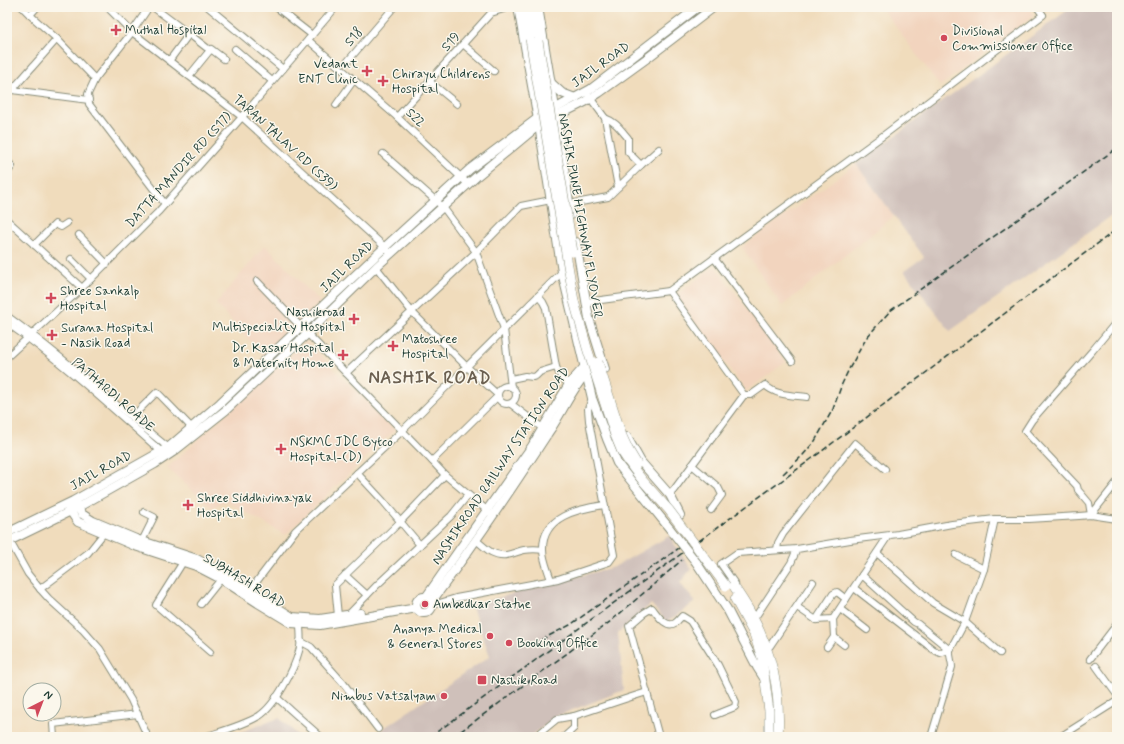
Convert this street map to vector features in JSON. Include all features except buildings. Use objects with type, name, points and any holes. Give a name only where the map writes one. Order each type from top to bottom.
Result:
[{"type":"highway","name":"NASHIK PUNE HIGHWAY FLYOVER","points":[[524,7],[534,40],[579,294],[587,327],[622,436],[636,463],[680,515],[728,584],[754,634],[762,658],[769,711],[769,737]]},
{"type":"highway","name":"NASHIK PUNE HIGHWAY FLYOVER","points":[[532,7],[534,40],[574,301],[615,435],[622,452],[642,480],[669,510],[749,610],[764,640],[771,661],[777,689],[779,717],[778,737]]},
{"type":"main road","points":[[518,7],[539,122],[562,272],[592,398],[607,439],[618,463],[628,478],[696,562],[727,608],[764,678]]},
{"type":"main road","points":[[538,7],[589,318],[627,438],[642,462],[671,493],[680,515]]},
{"type":"main road","name":"JAIL ROAD","points":[[167,452],[470,169],[539,122],[587,97],[698,7]]},
{"type":"main road","points":[[587,97],[646,59],[714,7]]},
{"type":"main road","points":[[550,82],[562,93],[575,98]]},
{"type":"main road","name":"JAIL ROAD","points":[[556,112],[575,98],[587,97]]},
{"type":"main road","name":"JAIL ROAD","points":[[167,452],[226,410],[376,267],[539,122]]},
{"type":"main road","points":[[430,601],[423,596],[418,599],[416,606],[422,613],[427,613],[431,610],[430,601],[493,516],[586,369],[600,355]]},
{"type":"main road","name":"NASHIKROAD RAILWAY STATION ROAD","points":[[430,601],[486,510],[546,431],[569,384],[586,369]]},
{"type":"main road","points":[[8,537],[155,464],[167,452]]},
{"type":"main road","name":"SUBHASH ROAD","points":[[72,506],[75,518],[78,522],[135,546],[196,566],[292,617],[320,619],[416,606]]},
{"type":"main road","name":"SUBHASH ROAD","points":[[72,506],[93,521],[142,541],[197,559],[224,574],[290,623],[320,625],[416,606]]},
{"type":"street","points":[[22,7],[95,79]]},
{"type":"street","points":[[30,14],[37,7]]},
{"type":"street","name":"TARAN TALAV RD (S39)","points":[[107,7],[132,32],[242,117],[392,253]]},
{"type":"street","points":[[149,7],[132,32],[95,79],[88,94],[89,104],[165,204]]},
{"type":"street","points":[[153,7],[207,48]]},
{"type":"street","points":[[208,7],[283,69]]},
{"type":"street","points":[[276,7],[312,35]]},
{"type":"street","name":"DATTA MANDIR RD (S17)","points":[[7,357],[108,264],[165,204],[336,7]]},
{"type":"street","name":"S18","points":[[347,62],[394,7]]},
{"type":"street","name":"S19","points":[[397,117],[492,13],[510,7]]},
{"type":"street","points":[[586,302],[658,292],[669,292],[884,135],[1043,15],[1037,7]]},
{"type":"street","points":[[169,61],[189,34]]},
{"type":"street","points":[[9,88],[56,39]]},
{"type":"street","name":"S22","points":[[308,40],[397,117],[468,184]]},
{"type":"street","points":[[463,44],[494,71]]},
{"type":"street","points":[[188,76],[211,49],[224,59]]},
{"type":"street","points":[[234,49],[272,81]]},
{"type":"street","points":[[336,105],[354,80]]},
{"type":"street","points":[[429,81],[456,104]]},
{"type":"street","points":[[9,88],[89,100]]},
{"type":"street","points":[[587,97],[605,118],[609,119],[618,126],[628,138],[628,152],[641,165]]},
{"type":"street","points":[[605,118],[618,186]]},
{"type":"street","points":[[570,204],[608,197],[659,149]]},
{"type":"street","points":[[383,154],[443,206],[476,252],[504,329],[511,387]]},
{"type":"street","points":[[7,161],[12,166],[7,173]]},
{"type":"street","points":[[346,373],[476,252],[521,206],[551,200]]},
{"type":"street","points":[[7,220],[82,288]]},
{"type":"street","points":[[34,244],[55,224],[61,227],[67,223]]},
{"type":"street","points":[[79,235],[108,264]]},
{"type":"street","points":[[714,258],[792,361]]},
{"type":"street","points":[[71,259],[91,280]]},
{"type":"street","points":[[376,267],[412,312],[497,396],[500,402],[503,404],[511,404],[546,431]]},
{"type":"street","points":[[248,593],[295,531],[402,431],[562,272]]},
{"type":"street","points":[[257,281],[445,475],[493,516]]},
{"type":"street","points":[[669,292],[744,395]]},
{"type":"street","points":[[538,296],[546,308],[556,367],[561,377],[569,384]]},
{"type":"street","points":[[7,316],[132,417],[167,452]]},
{"type":"street","points":[[1091,516],[1089,503],[1078,490],[1077,486],[1025,431],[1032,420],[1117,321]]},
{"type":"street","name":"PATHARDI ROADE","points":[[7,323],[30,336],[99,396],[167,452]]},
{"type":"street","points":[[511,379],[525,376],[533,377],[540,372],[556,367]]},
{"type":"street","points":[[744,395],[751,395],[765,384],[770,389],[783,394],[808,397]]},
{"type":"street","points":[[432,461],[497,396],[498,391],[502,387],[508,386],[514,389],[516,394],[515,400],[511,404]]},
{"type":"street","points":[[132,417],[157,392],[192,428]]},
{"type":"street","points":[[671,493],[744,395]]},
{"type":"street","points":[[430,601],[456,598],[551,580],[609,562],[614,554],[589,421],[588,409],[592,398]]},
{"type":"street","points":[[777,550],[782,534],[856,443],[885,469]]},
{"type":"street","points":[[692,465],[718,487],[722,495],[711,510]]},
{"type":"street","points":[[357,473],[420,545]]},
{"type":"street","points":[[338,616],[335,584],[400,522],[445,475]]},
{"type":"street","points":[[1091,516],[1117,482]]},
{"type":"street","points":[[349,614],[367,595],[451,516],[468,495]]},
{"type":"street","points":[[551,580],[545,563],[543,550],[544,539],[553,524],[559,518],[584,508],[604,505]]},
{"type":"street","points":[[142,541],[154,517],[144,512]]},
{"type":"street","points":[[782,737],[781,698],[770,646],[756,616],[721,564],[737,553],[798,549],[850,540],[888,536],[952,524],[995,519],[1091,516],[1117,519]]},
{"type":"street","points":[[931,737],[952,667],[949,654],[950,650],[966,622],[984,569],[995,519]]},
{"type":"street","points":[[40,589],[88,553],[104,533]]},
{"type":"street","points":[[827,647],[834,637],[833,619],[888,536]]},
{"type":"street","points":[[8,537],[28,574],[40,589],[83,630],[100,649],[131,700],[147,737]]},
{"type":"street","points":[[476,540],[490,551],[504,556],[524,550],[543,550]]},
{"type":"street","points":[[756,616],[791,563],[798,549]]},
{"type":"street","points":[[877,552],[932,603],[966,622],[1000,653]]},
{"type":"street","points":[[956,555],[984,569]]},
{"type":"street","points":[[183,562],[156,605],[210,652]]},
{"type":"street","points":[[345,575],[367,595]]},
{"type":"street","points":[[862,575],[914,622],[950,650]]},
{"type":"street","points":[[201,604],[221,579]]},
{"type":"street","points":[[770,646],[813,582]]},
{"type":"street","points":[[854,588],[934,650],[940,653],[950,650]]},
{"type":"street","points":[[816,620],[833,594],[837,592],[846,599]]},
{"type":"street","points":[[797,607],[816,620],[833,619]]},
{"type":"street","points":[[659,737],[629,626],[652,608],[661,619],[670,624],[675,623],[682,616],[690,621],[718,665],[736,702],[735,707],[715,716]]},
{"type":"street","points":[[840,609],[867,630]]},
{"type":"street","points":[[204,737],[238,726],[260,715],[271,705],[291,673],[300,650],[300,624]]},
{"type":"street","points":[[1090,659],[1117,624]]},
{"type":"street","points":[[834,637],[844,645]]},
{"type":"street","points":[[300,641],[311,647],[344,684],[378,730]]},
{"type":"street","points":[[1096,666],[1117,695]]},
{"type":"street","points":[[535,737],[557,719],[574,716],[647,692]]},
{"type":"street","points":[[276,697],[321,737]]},
{"type":"street","points":[[1060,737],[1117,701]]},
{"type":"street","points":[[54,737],[53,724],[138,714]]},
{"type":"street","points":[[564,737],[574,728],[574,716]]},
{"type":"shaded area","points":[[881,7],[1029,7],[1034,15],[940,86]]},
{"type":"shaded area","points":[[1072,7],[1117,7],[1117,212],[950,331],[904,271],[924,257],[856,164]]},
{"type":"shaded area","points":[[856,164],[894,216],[782,306],[742,247]]},
{"type":"shaded area","points":[[265,245],[320,302],[264,356],[216,304]]},
{"type":"shaded area","points":[[715,266],[786,362],[746,391],[675,296]]},
{"type":"shaded area","name":"NSKMC JDC Bytco Hospital-(D)","points":[[306,341],[395,430],[285,535],[226,501],[212,508],[167,468]]},
{"type":"shaded area","points":[[669,536],[691,569],[680,583],[695,602],[667,622],[651,604],[618,633],[624,690],[557,716],[530,737],[385,737],[381,730],[490,656],[471,605],[614,567]]},
{"type":"shaded area","points":[[279,718],[300,737],[227,737]]},
{"type":"railway","points":[[783,474],[815,441],[833,409],[849,369],[867,337],[890,311],[1117,148]]},
{"type":"railway","points":[[430,737],[810,460],[1117,229]]},
{"type":"railway","points":[[533,644],[570,625],[692,539]]},
{"type":"railway","points":[[453,737],[611,621],[682,560]]},
{"type":"place","name":"Muthal Hospital","points":[[116,30]]},
{"type":"place","name":"Divisional Commissioner Office","points":[[944,38]]},
{"type":"place","name":"Vedant ENT Clinic","points":[[367,71]]},
{"type":"place","name":"Chirayu Childrens Hospital","points":[[383,81]]},
{"type":"place","name":"Shree Sankalp Hospital","points":[[51,298]]},
{"type":"place","name":"Nashikroad Multispeciality Hospital","points":[[354,319]]},
{"type":"place","name":"Surana Hospital - Nasik Road","points":[[52,335]]},
{"type":"place","name":"Matoshree Hospital","points":[[393,346]]},
{"type":"place","name":"Dr. Kasar Hospital & Maternity Home","points":[[343,355]]},
{"type":"place","name":"NSKMC JDC Bytco Hospital-(D)","points":[[281,449]]},
{"type":"place","name":"Shree Siddhivinayak Hospital","points":[[188,505]]},
{"type":"place","name":"Ambedkar Statue","points":[[425,604]]},
{"type":"place","name":"Ananya Medical & General Stores","points":[[490,636]]},
{"type":"place","name":"Booking Office","points":[[509,643]]},
{"type":"place","name":"Nashik Road","points":[[482,680]]},
{"type":"place","name":"Nimbus Vatsalyam","points":[[444,696]]},
{"type":"district","name":"NASHIK ROAD","points":[[430,378]]}]
